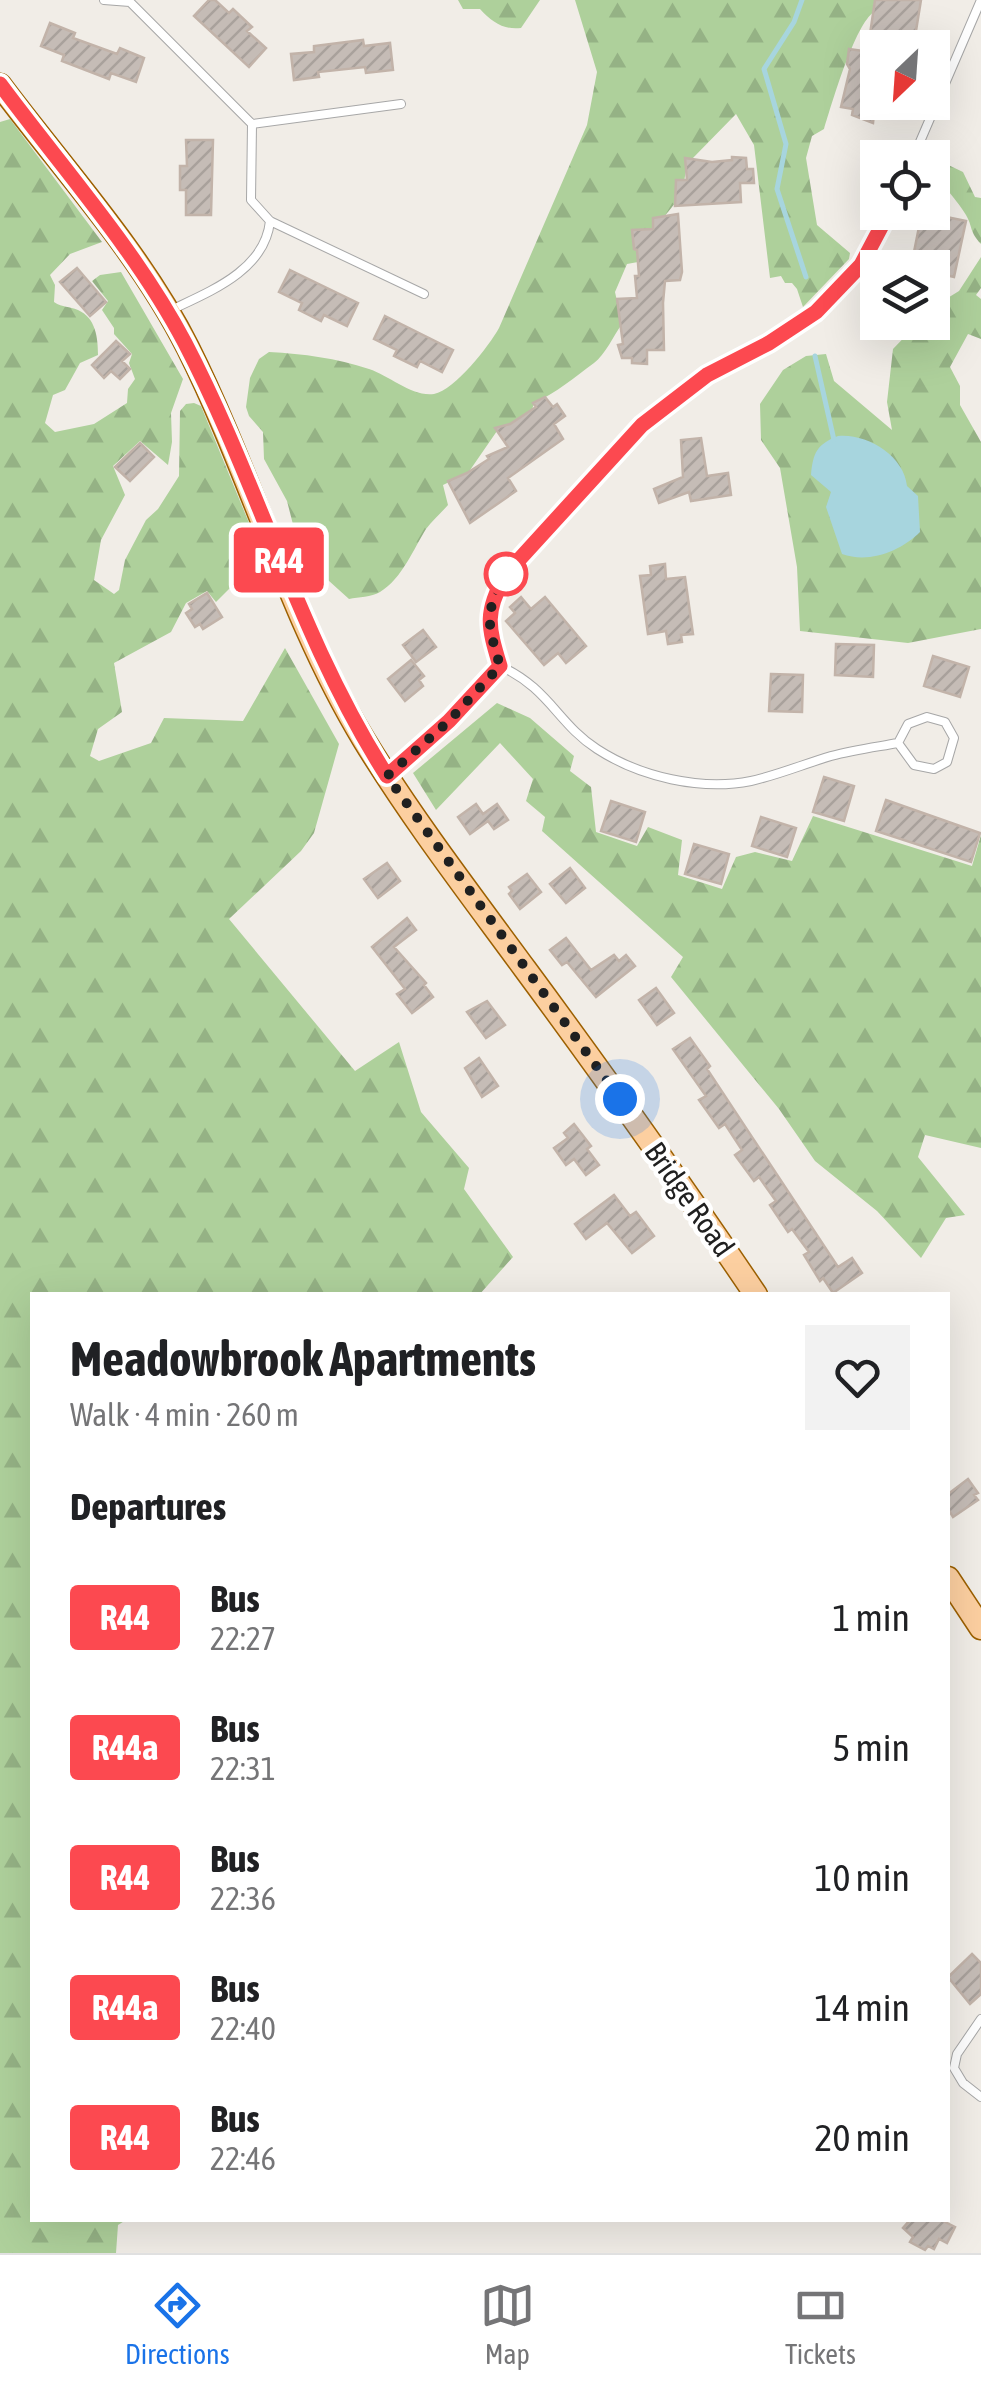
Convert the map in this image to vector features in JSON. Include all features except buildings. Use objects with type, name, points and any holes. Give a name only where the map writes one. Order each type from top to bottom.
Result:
[{"type":"main road","name":"Bridge Road","points":[[0,84],[120,241],[168,312],[235,448],[319,651],[387,776],[666,1162],[754,1292]]},
{"type":"main road","points":[[950,1581],[981,1628]]},
{"type":"lane","points":[[104,0],[130,1],[252,124],[251,200],[270,222],[424,294]]},
{"type":"lane","points":[[921,140],[981,0]]},
{"type":"lane","points":[[252,124],[401,104]]},
{"type":"lane","points":[[168,312],[237,275],[263,248],[270,222]]},
{"type":"lane","points":[[879,230],[861,265],[816,312],[769,343],[707,375],[642,425],[506,574],[487,620],[500,666],[538,688],[592,746],[635,768],[719,785],[898,743]]},
{"type":"lane","points":[[387,776],[449,721],[500,666]]},
{"type":"lane","points":[[927,717],[945,722],[954,738],[948,762],[934,768],[914,765],[898,743],[908,724],[927,717]]},
{"type":"lane","points":[[981,2019],[957,2054],[954,2068],[962,2083],[981,2098]]},
{"type":"green space","points":[[458,0],[540,0],[521,28],[509,28],[480,9],[463,9]]},
{"type":"green space","points":[[575,0],[875,0],[874,12],[860,30],[845,65],[824,129],[812,136],[806,158],[817,225],[850,253],[849,259],[803,307],[792,283],[785,283],[781,276],[770,278],[754,145],[736,114],[692,159],[686,158],[682,190],[661,220],[653,229],[633,230],[638,262],[627,264],[615,292],[622,324],[602,355],[534,403],[532,410],[495,428],[497,431],[468,473],[443,485],[448,505],[426,529],[395,579],[376,594],[349,599],[308,562],[298,544],[287,501],[264,459],[263,432],[246,407],[250,378],[259,359],[269,352],[357,365],[426,394],[452,385],[499,328],[587,125],[597,72]]},
{"type":"green space","points":[[10,119],[102,242],[70,254],[50,275],[55,285],[54,302],[78,310],[92,323],[98,355],[80,363],[65,390],[53,395],[45,423],[55,432],[94,424],[127,403],[128,389],[135,379],[129,363],[132,354],[114,334],[102,310],[108,301],[92,281],[100,275],[121,272],[183,379],[171,413],[168,465],[140,441],[113,466],[125,495],[101,540],[94,580],[114,594],[119,590],[125,560],[146,520],[179,476],[180,411],[186,404],[201,406],[256,540],[246,572],[216,602],[207,591],[186,603],[171,632],[114,663],[122,712],[98,729],[90,756],[99,761],[151,743],[164,718],[243,721],[285,648],[339,744],[314,833],[301,851],[229,919],[355,1071],[399,1042],[421,1112],[469,1168],[464,1189],[513,1257],[482,1292],[30,1292],[30,2222],[123,2222],[118,2225],[116,2253],[0,2253],[0,122]]},
{"type":"green space","points":[[950,166],[963,172],[975,197],[981,198],[981,244],[950,193]]},
{"type":"green space","points":[[981,257],[981,288],[976,295],[981,299],[981,339],[968,334],[950,367],[960,386],[960,405],[981,442],[981,629],[908,643],[800,631],[797,567],[780,468],[761,440],[760,404],[783,370],[806,356],[826,354],[834,381],[892,430],[887,402],[893,349],[902,340],[950,340],[950,297],[959,291]]},
{"type":"green space","points":[[497,703],[530,718],[574,756],[570,771],[591,787],[596,832],[637,846],[648,827],[682,840],[678,875],[722,889],[736,857],[755,852],[792,861],[813,816],[972,866],[981,835],[981,1148],[925,1135],[918,1157],[965,1215],[946,1218],[921,1258],[877,1211],[815,1161],[779,1109],[671,977],[683,957],[542,831],[545,817],[526,801],[533,779],[500,743],[436,810],[413,773]]},
{"type":"water","points":[[838,436],[860,438],[882,448],[899,465],[907,486],[918,496],[920,532],[904,545],[874,556],[842,554],[826,507],[831,492],[811,475],[817,450]]},
{"type":"waterway","points":[[802,0],[794,22],[764,69],[786,144],[777,189],[806,277]]},
{"type":"waterway","points":[[815,356],[834,440]]},
{"type":"bus line","name":"R44","points":[[0,84],[120,241],[168,312],[235,448],[319,651],[387,776],[449,721],[500,666],[487,620],[506,574],[642,425],[707,375],[769,343],[816,312],[861,265],[881,230]]},
{"type":"route","points":[[506,574],[487,620],[500,666],[449,721],[387,776],[620,1099]]}]
